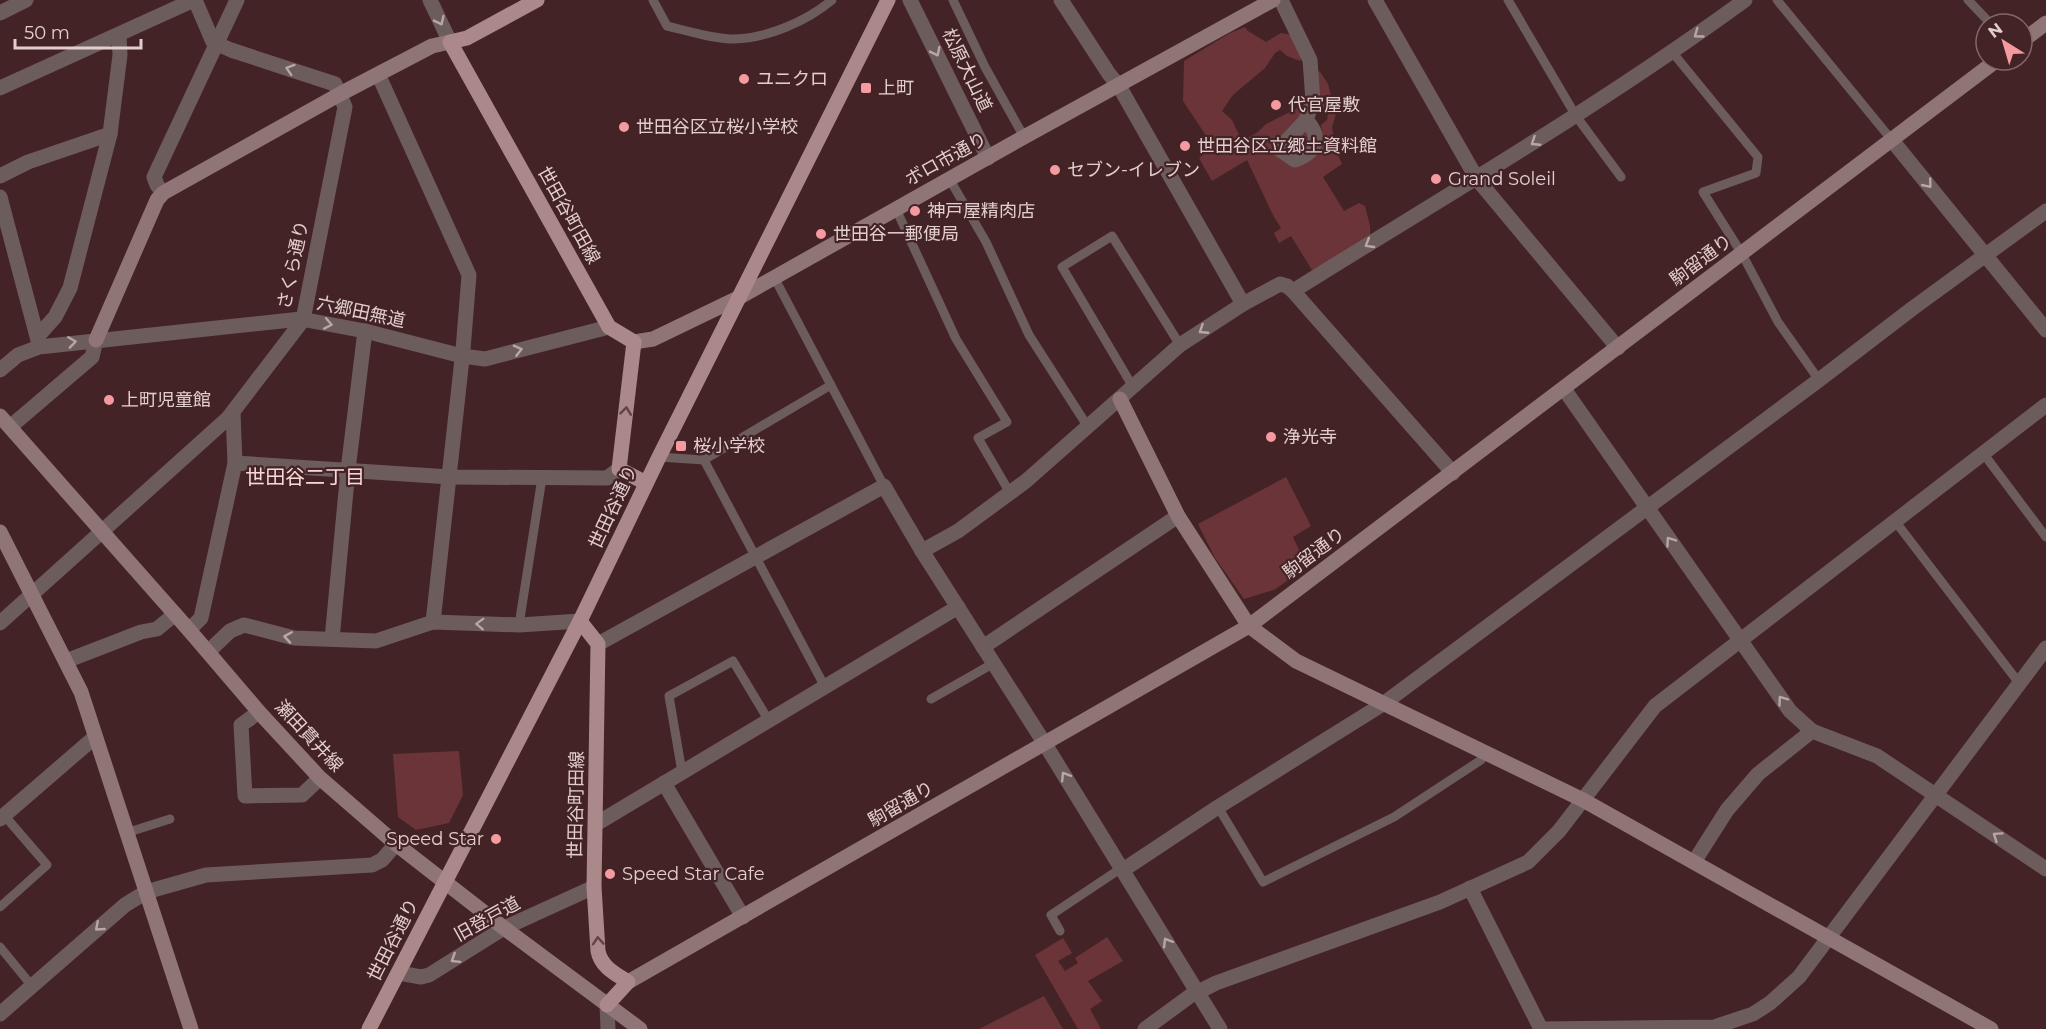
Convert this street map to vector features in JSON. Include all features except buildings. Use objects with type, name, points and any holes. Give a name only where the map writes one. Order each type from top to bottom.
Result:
[{"type":"main road","points":[[450,42],[467,38],[537,0]]},
{"type":"main road","name":"世田谷通り","points":[[369,1029],[580,621],[646,483],[888,0]]},
{"type":"main road","name":"世田谷町田線","points":[[450,42],[609,327],[634,342]]},
{"type":"main road","points":[[634,342],[619,469],[646,483]]},
{"type":"main road","points":[[580,621],[598,644]]},
{"type":"main road","name":"世田谷町田線","points":[[598,644],[594,887],[599,957],[606,967],[628,982]]},
{"type":"main road","name":"駒留通り","points":[[607,1005],[628,982]]},
{"type":"street","points":[[0,13],[26,0]]},
{"type":"street","points":[[0,88],[194,0],[213,42],[335,84],[340,94]]},
{"type":"street","points":[[163,193],[154,177],[237,0]]},
{"type":"street","points":[[5,422],[92,357],[96,340],[157,200],[163,193],[378,74],[432,46],[450,42],[430,0]]},
{"type":"street","name":"松原大山道","points":[[910,0],[988,158]]},
{"type":"street","points":[[1061,0],[1119,86],[1243,304]]},
{"type":"street","name":"ボロ市通り","points":[[634,342],[653,339],[738,298],[1273,0]]},
{"type":"street","points":[[1281,0],[1310,60],[1313,101],[1306,120]]},
{"type":"street","points":[[1375,0],[1477,179],[1618,348]]},
{"type":"street","points":[[1293,291],[1477,179],[1575,116],[1672,53],[1745,0]]},
{"type":"street","points":[[38,341],[55,318],[70,288],[110,134],[120,55],[119,34]]},
{"type":"street","name":"駒留通り","points":[[628,982],[1249,626],[1981,72]]},
{"type":"street","points":[[378,74],[469,275],[450,477],[433,622]]},
{"type":"street","name":"さくら通り","points":[[0,623],[228,418],[303,320],[345,107],[340,94]]},
{"type":"street","points":[[0,176],[28,162],[110,134]]},
{"type":"street","points":[[1891,139],[2046,330]]},
{"type":"street","points":[[0,197],[38,341]]},
{"type":"street","points":[[1123,870],[1218,807],[1383,704],[2046,211]]},
{"type":"street","points":[[922,551],[958,531],[1010,493],[1180,345],[1243,304],[1280,284],[1293,291],[1453,473]]},
{"type":"street","name":"六郷田無道","points":[[0,370],[38,341],[96,340],[303,320],[365,331],[462,356],[485,359],[609,327]]},
{"type":"street","points":[[332,639],[348,470],[365,331]]},
{"type":"street","points":[[1564,389],[1790,711],[1812,731],[1877,756],[1938,794],[2046,869]]},
{"type":"street","points":[[1120,399],[1178,516],[1249,626],[1296,661],[1583,800],[1990,1029]]},
{"type":"street","points":[[1145,1029],[1197,992],[1440,902],[1528,862],[1558,831],[1655,706],[2046,405]]},
{"type":"street","points":[[189,630],[201,618],[235,463],[233,412]]},
{"type":"street","name":"瀬田貫井線","points":[[5,422],[259,712],[320,778],[444,882],[640,1029]]},
{"type":"street","points":[[235,463],[450,477],[607,478],[619,469]]},
{"type":"street","points":[[598,644],[884,486],[922,551],[1045,744],[1220,1029]]},
{"type":"street","points":[[983,647],[1178,516]]},
{"type":"street","points":[[0,532],[81,692],[191,1029]]},
{"type":"street","points":[[596,824],[958,607]]},
{"type":"street","points":[[66,662],[141,632],[157,629],[175,614]]},
{"type":"street","points":[[208,652],[230,631],[244,625],[294,638],[376,641],[433,622],[519,625],[580,621]]},
{"type":"street","points":[[1470,888],[1541,1029],[1714,1027],[1753,1022],[1799,977],[2046,648]]},
{"type":"street","points":[[259,712],[241,725],[245,795],[302,795],[320,778]]},
{"type":"street","points":[[1694,862],[1726,810],[1758,774],[1812,731]]},
{"type":"street","points":[[2,817],[95,737]]},
{"type":"street","points":[[664,783],[743,917]]},
{"type":"street","points":[[0,1014],[125,905],[146,892],[206,875],[372,865],[382,860],[396,844]]},
{"type":"street","name":"旧登戸道","points":[[399,972],[421,977],[429,975],[504,928],[594,887]]},
{"type":"street","points":[[607,1005],[608,1029]]},
{"type":"lane","points":[[653,0],[667,26],[734,39],[764,34],[804,19],[832,0]]},
{"type":"lane","points":[[952,0],[985,67],[1024,137]]},
{"type":"lane","points":[[1508,0],[1575,116],[1621,177]]},
{"type":"lane","points":[[1777,0],[1891,139]]},
{"type":"lane","points":[[1968,0],[1980,12]]},
{"type":"lane","points":[[1672,53],[1758,157],[1756,173],[1703,192],[1742,254],[1778,322],[1819,380]]},
{"type":"lane","points":[[950,180],[986,242],[1029,336],[1088,427]]},
{"type":"lane","points":[[896,209],[956,339],[1007,422],[978,438],[1010,493]]},
{"type":"lane","points":[[1133,387],[1062,267],[1112,237],[1180,345]]},
{"type":"lane","points":[[774,277],[884,486]]},
{"type":"lane","points":[[659,457],[704,460],[831,385]]},
{"type":"lane","points":[[1983,453],[2046,537]]},
{"type":"lane","points":[[704,460],[825,687]]},
{"type":"lane","points":[[519,625],[542,478]]},
{"type":"lane","points":[[1895,521],[2019,683]]},
{"type":"lane","points":[[682,772],[669,696],[733,661],[769,721]]},
{"type":"lane","points":[[931,699],[994,663]]},
{"type":"lane","points":[[1218,807],[1263,882],[1394,817],[1481,760],[1485,753]]},
{"type":"lane","points":[[0,907],[47,865],[2,817]]},
{"type":"lane","points":[[126,833],[171,819]]},
{"type":"lane","points":[[1060,931],[1051,915],[1117,871],[1123,870]]},
{"type":"lane","points":[[0,947],[32,986]]},
{"type":"shaded area","points":[[1245,27],[1266,42],[1281,33],[1292,35],[1304,56],[1300,61],[1287,56],[1280,50],[1275,53],[1265,68],[1233,95],[1222,111],[1232,120],[1240,137],[1247,138],[1266,124],[1304,105],[1306,129],[1322,133],[1321,125],[1327,120],[1328,113],[1316,100],[1315,68],[1328,84],[1336,114],[1332,127],[1336,150],[1342,164],[1323,177],[1344,211],[1359,203],[1365,206],[1370,226],[1370,241],[1315,275],[1291,236],[1279,243],[1274,233],[1281,228],[1247,160],[1212,181],[1199,158],[1213,146],[1183,101],[1184,61],[1230,33]]},
{"type":"shaded area","points":[[1286,477],[1311,526],[1293,537],[1307,567],[1274,590],[1244,599],[1215,558],[1198,524]]},
{"type":"shaded area","points":[[459,751],[463,795],[449,823],[416,830],[398,817],[393,754]]},
{"type":"shaded area","points":[[1107,937],[1123,961],[1088,981],[1102,1001],[1090,1009],[1101,1029],[1078,1029],[1035,955],[1063,938],[1072,953],[1058,961],[1065,971],[1078,963],[1075,958]]},
{"type":"shaded area","points":[[1044,996],[1063,1029],[979,1029]]},
{"type":"place","name":"ユニクロ","points":[[744,79]]},
{"type":"place","name":"上町","points":[[866,88]]},
{"type":"place","name":"代官屋敷","points":[[1276,105]]},
{"type":"place","name":"世田谷区立桜小学校","points":[[624,127]]},
{"type":"place","name":"世田谷区立郷土資料館","points":[[1185,146]]},
{"type":"place","name":"セブン-イレブン","points":[[1055,170]]},
{"type":"place","name":"Grand Soleil","points":[[1436,179]]},
{"type":"place","name":"神戸屋精肉店","points":[[915,211]]},
{"type":"place","name":"世田谷一郵便局","points":[[821,234]]},
{"type":"place","name":"上町児童館","points":[[109,400]]},
{"type":"place","name":"浄光寺","points":[[1271,437]]},
{"type":"place","name":"桜小学校","points":[[681,446]]},
{"type":"place","name":"Speed Star","points":[[496,839]]},
{"type":"place","name":"Speed Star Cafe","points":[[610,874]]},
{"type":"district","name":"世田谷二丁目","points":[[305,477]]}]
